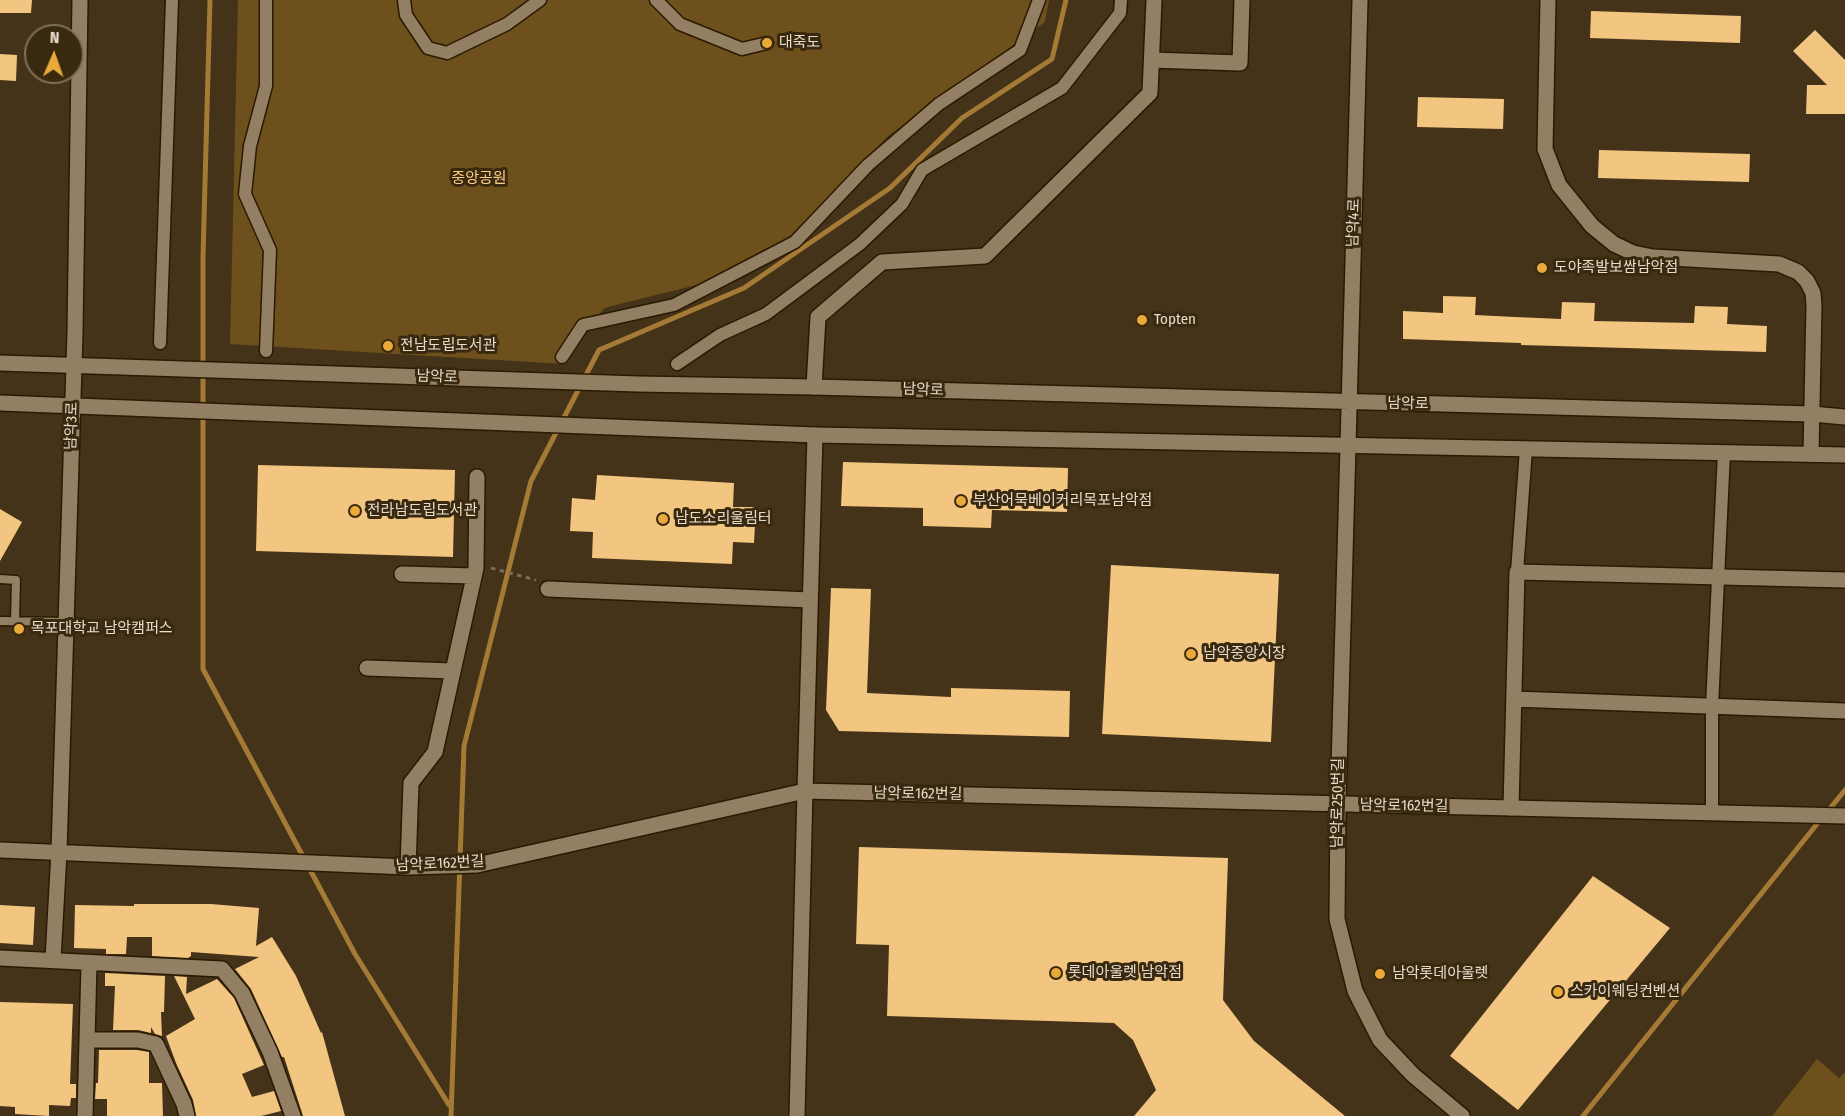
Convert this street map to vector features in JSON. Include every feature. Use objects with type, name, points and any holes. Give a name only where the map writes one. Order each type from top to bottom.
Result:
[{"type":"street","name":"남악3로","points":[[53,959],[73,406],[80,0]]},
{"type":"street","points":[[160,343],[172,0]]},
{"type":"street","points":[[266,0],[266,86],[250,146],[245,194],[270,250],[266,351]]},
{"type":"street","points":[[404,0],[406,15],[429,48],[447,53],[507,24],[540,0]]},
{"type":"street","points":[[656,0],[681,24],[742,49],[767,43]]},
{"type":"street","points":[[562,357],[584,325],[674,305],[795,242],[868,165],[939,104],[1020,50],[1039,0]]},
{"type":"street","points":[[677,364],[720,335],[766,314],[860,244],[902,204],[922,170],[1062,88],[1120,12],[1121,0]]},
{"type":"street","points":[[814,387],[818,317],[882,262],[985,256],[1150,93],[1154,0]]},
{"type":"street","points":[[1152,60],[1240,63],[1242,0]]},
{"type":"street","name":"남악4로","points":[[1348,446],[1360,0]]},
{"type":"street","points":[[1548,0],[1545,149],[1559,185],[1592,226],[1614,244],[1653,258],[1779,264],[1798,272],[1807,281],[1814,299],[1811,454]]},
{"type":"street","name":"남악로","points":[[0,363],[638,384],[1812,414],[1838,417]]},
{"type":"street","points":[[0,403],[815,435],[1845,455]]},
{"type":"street","points":[[797,1116],[815,435]]},
{"type":"street","name":"남악로250번길","points":[[1348,446],[1337,919],[1355,991],[1380,1040],[1413,1075],[1462,1116]]},
{"type":"street","points":[[1511,808],[1517,572],[1526,449]]},
{"type":"street","points":[[1712,813],[1712,706],[1724,452]]},
{"type":"street","points":[[477,477],[476,568],[480,571]]},
{"type":"street","points":[[402,574],[480,571]]},
{"type":"street","points":[[414,867],[411,783],[435,752],[453,671],[480,571]]},
{"type":"street","points":[[1517,572],[1840,580]]},
{"type":"street","points":[[548,589],[810,600]]},
{"type":"street","points":[[367,668],[453,671]]},
{"type":"street","points":[[1514,699],[1838,711]]},
{"type":"street","name":"남악로162번길","points":[[0,850],[414,867],[477,865],[806,791],[1845,816]]},
{"type":"street","points":[[0,958],[222,969],[242,993],[270,1052],[293,1116]]},
{"type":"street","points":[[84,1116],[89,964]]},
{"type":"street","points":[[87,1040],[138,1040],[156,1044],[184,1104],[186,1116]]},
{"type":"lane","points":[[0,579],[16,580],[15,621]]},
{"type":"lane","points":[[0,621],[66,622]]},
{"type":"path","points":[[480,571],[526,578]]},
{"type":"green space","name":"중앙공원","points":[[238,0],[1049,0],[1045,22],[888,136],[757,270],[604,308],[564,364],[230,344]]},
{"type":"green space","points":[[1817,1059],[1839,1078],[1845,1072],[1845,1116],[1772,1116]]},
{"type":"building","points":[[0,0],[32,0],[31,13],[0,13]]},
{"type":"building","points":[[1591,11],[1741,16],[1740,43],[1590,38]]},
{"type":"building","points":[[1815,30],[1845,60],[1845,114],[1806,114],[1807,85],[1827,85],[1793,51]]},
{"type":"building","points":[[0,54],[17,55],[16,81],[0,80]]},
{"type":"building","points":[[1418,97],[1504,99],[1503,129],[1417,127]]},
{"type":"building","points":[[1599,150],[1750,154],[1749,182],[1598,178]]},
{"type":"building","points":[[1443,296],[1476,297],[1475,315],[1515,317],[1561,319],[1562,302],[1595,303],[1594,321],[1694,323],[1695,306],[1728,307],[1727,324],[1767,326],[1766,352],[1403,339],[1403,311],[1443,313]]},
{"type":"building","points":[[843,462],[1068,468],[1067,512],[992,510],[991,528],[923,526],[923,508],[841,506]]},
{"type":"building","name":"전라남도립도서관","points":[[258,465],[455,470],[453,557],[256,551]]},
{"type":"building","name":"남도소리울림터","points":[[597,475],[734,483],[733,507],[756,507],[754,543],[733,542],[732,564],[592,558],[593,532],[570,531],[572,498],[595,500]]},
{"type":"building","points":[[0,509],[22,522],[0,561]]},
{"type":"building","name":"남악중앙시장","points":[[1111,565],[1279,574],[1271,742],[1102,734]]},
{"type":"building","points":[[831,588],[871,589],[867,693],[951,697],[951,688],[1070,691],[1069,737],[839,731],[826,710]]},
{"type":"building","name":"롯데아울렛 남악점","points":[[859,847],[1228,858],[1223,1000],[1254,1041],[1345,1116],[1134,1116],[1156,1090],[1133,1040],[1114,1023],[887,1016],[889,945],[856,944]]},
{"type":"building","name":"스카이웨딩컨벤션","points":[[1593,876],[1670,928],[1518,1110],[1450,1056]]},
{"type":"building","points":[[134,904],[211,904],[259,908],[256,946],[272,937],[296,976],[322,1032],[345,1116],[303,1116],[284,1057],[251,989],[235,969],[259,957],[191,952],[188,958],[152,956],[152,937],[127,937],[126,954],[106,954],[106,949],[74,948],[75,905],[134,906]]},
{"type":"building","points":[[0,905],[35,907],[33,945],[0,943]]},
{"type":"building","points":[[105,973],[165,976],[164,1012],[161,1012],[162,1036],[155,1034],[151,1027],[151,1033],[138,1030],[113,1030],[115,986],[105,986]]},
{"type":"building","points":[[174,976],[187,977],[186,994],[217,979],[234,998],[264,1065],[242,1074],[252,1097],[274,1091],[281,1111],[261,1116],[196,1116],[193,1100],[166,1036],[195,1019]]},
{"type":"building","points":[[0,1002],[73,1004],[70,1084],[76,1084],[76,1098],[71,1098],[70,1106],[49,1105],[49,1116],[15,1114],[15,1107],[0,1106]]},
{"type":"building","points":[[99,1050],[149,1052],[149,1083],[162,1083],[163,1116],[107,1116],[107,1099],[95,1099]]},
{"type":"waterway","points":[[210,0],[203,257],[203,669],[355,954],[449,1105]]},
{"type":"waterway","points":[[451,1116],[464,746],[531,481],[599,350],[744,288],[890,188],[962,118],[1052,59],[1066,0]]},
{"type":"waterway","points":[[1827,812],[1845,790]]},
{"type":"waterway","points":[[1583,1116],[1821,819]]},
{"type":"place","name":"대죽도","points":[[767,43]]},
{"type":"place","name":"도야족발보쌈남악점","points":[[1542,268]]},
{"type":"place","name":"Topten","points":[[1142,320]]},
{"type":"place","name":"전남도립도서관","points":[[388,346]]},
{"type":"place","name":"부산어묵베이커리목포남악점","points":[[961,501]]},
{"type":"place","name":"전라남도립도서관","points":[[355,511]]},
{"type":"place","name":"남도소리울림터","points":[[663,519]]},
{"type":"place","name":"목포대학교 남악캠퍼스","points":[[19,629]]},
{"type":"place","name":"남악중앙시장","points":[[1191,654]]},
{"type":"place","name":"롯데아울렛 남악점","points":[[1056,973]]},
{"type":"place","name":"남악롯데아울렛","points":[[1380,974]]},
{"type":"place","name":"스카이웨딩컨벤션","points":[[1558,992]]}]
